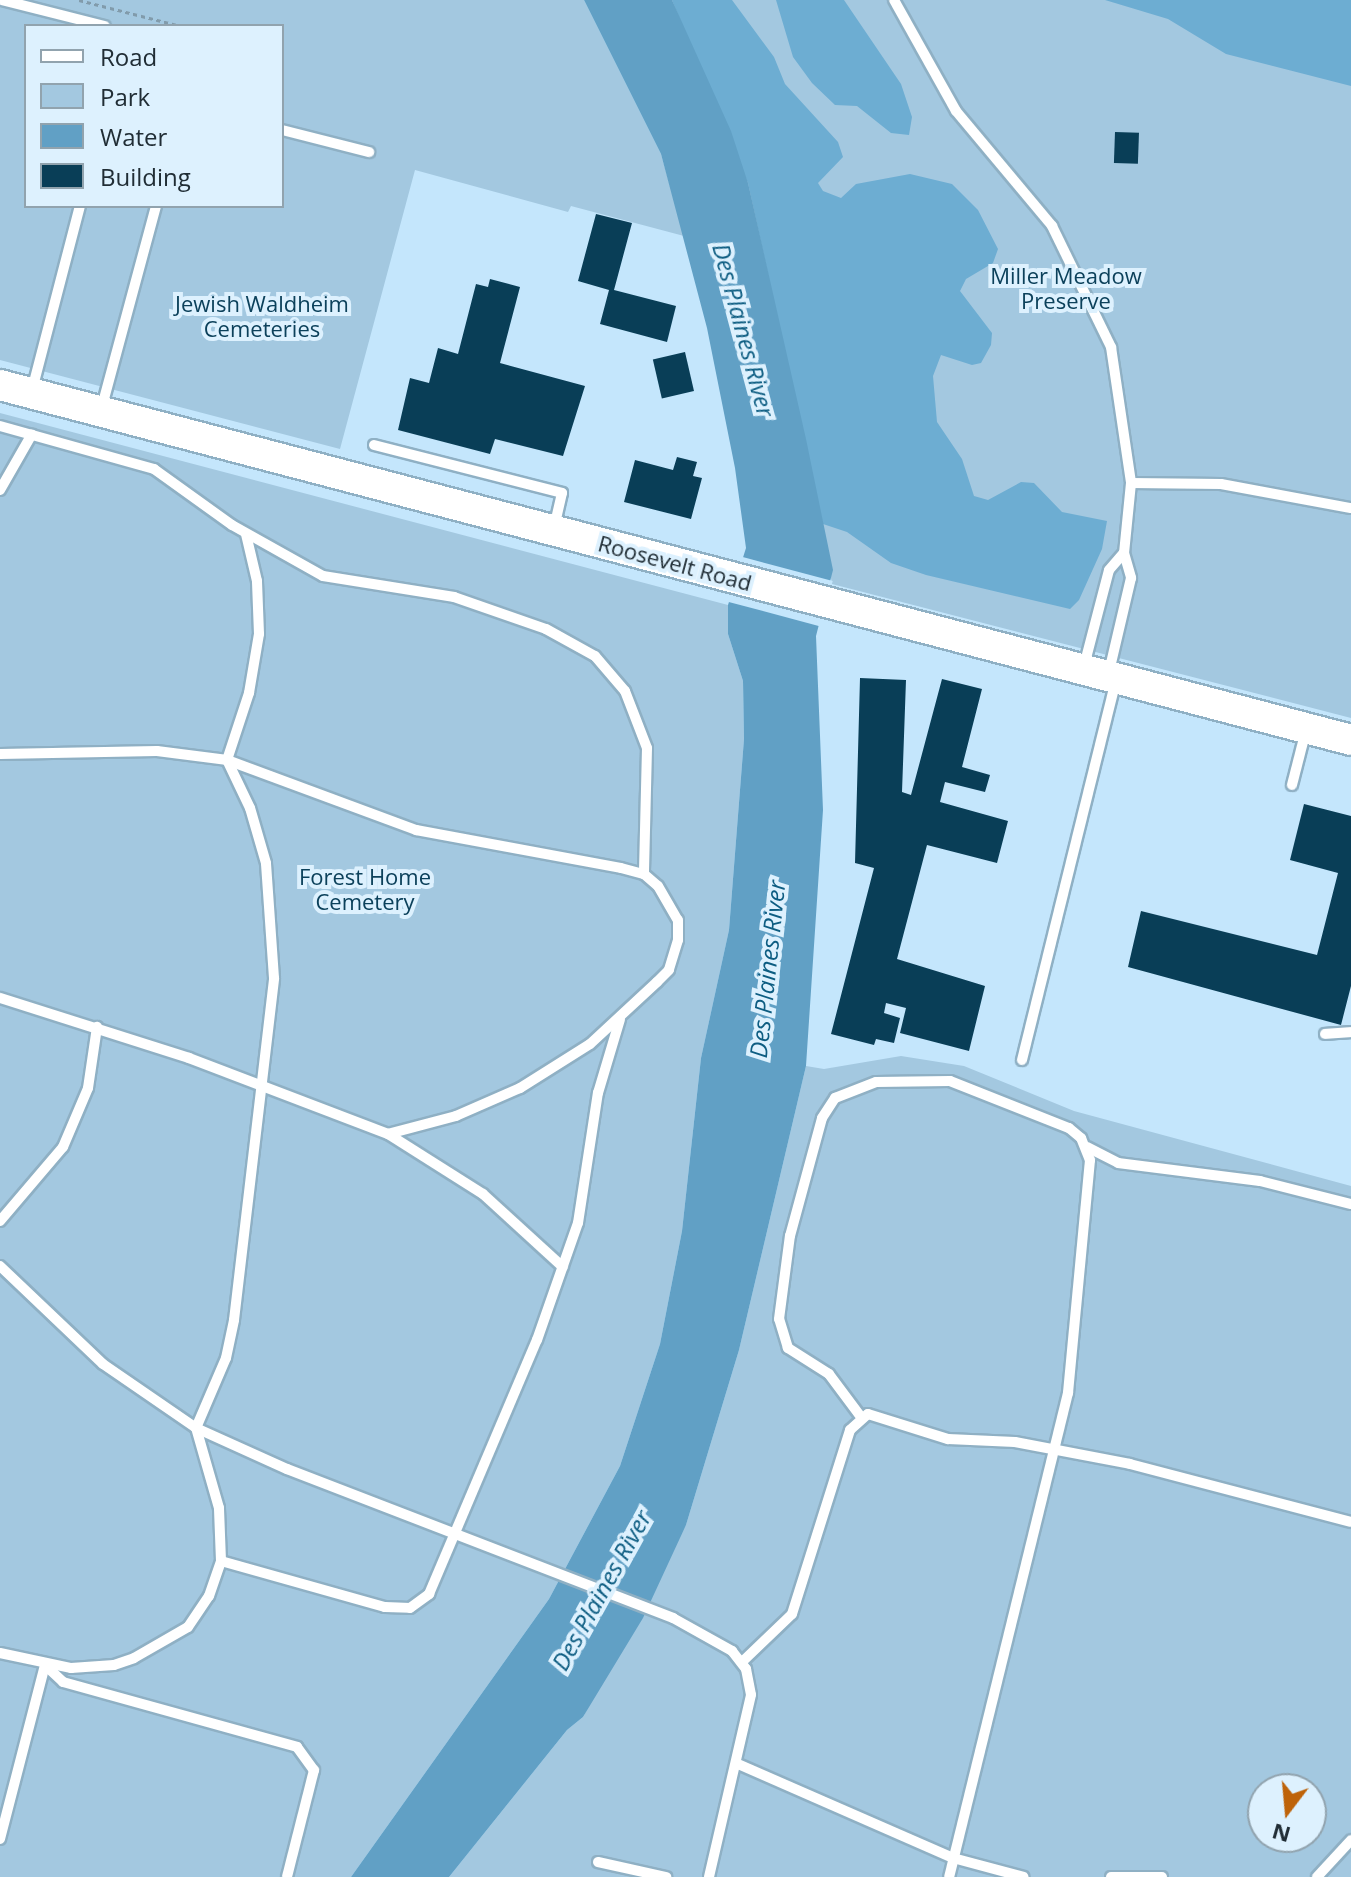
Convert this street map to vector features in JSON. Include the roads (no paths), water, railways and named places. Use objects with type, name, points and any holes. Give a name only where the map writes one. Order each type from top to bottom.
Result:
[{"type":"main road","name":"Roosevelt Road","points":[[0,385],[1351,740]]},
{"type":"lane","points":[[2,0],[97,24]]},
{"type":"lane","points":[[894,0],[956,111],[1052,226],[1094,305],[1111,347],[1131,483],[1124,553],[1131,578],[1102,676],[1022,1060]]},
{"type":"lane","points":[[284,131],[369,152]]},
{"type":"lane","points":[[31,393],[79,208]]},
{"type":"lane","points":[[101,412],[155,208]]},
{"type":"lane","points":[[0,426],[154,469],[246,534],[323,576],[454,597],[546,629],[595,656],[625,691],[647,748],[644,874]]},
{"type":"lane","points":[[0,490],[32,434]]},
{"type":"lane","points":[[374,445],[562,493],[554,531]]},
{"type":"lane","points":[[1131,483],[1221,484],[1351,508]]},
{"type":"lane","points":[[0,1653],[45,1665],[114,1665],[173,1638],[200,1612],[221,1561],[219,1508],[196,1428],[231,1337],[274,978],[270,887],[250,808],[227,760],[249,693],[259,634],[257,581],[246,534]]},
{"type":"lane","points":[[1102,676],[1109,570],[1124,553]]},
{"type":"lane","points":[[1292,785],[1307,728]]},
{"type":"lane","points":[[0,754],[157,751],[227,760],[416,830],[644,874],[671,900],[678,940],[669,970],[590,1044],[520,1088],[445,1119],[388,1134]]},
{"type":"lane","points":[[0,998],[97,1027],[262,1084],[388,1134],[483,1194],[563,1267]]},
{"type":"lane","points":[[221,1561],[385,1607],[410,1608],[420,1605],[438,1580],[452,1529],[537,1340],[563,1267],[586,1194],[598,1093],[621,1015]]},
{"type":"lane","points":[[0,1221],[23,1201],[63,1147],[88,1088],[97,1027]]},
{"type":"lane","points":[[1325,1034],[1351,1032]]},
{"type":"lane","points":[[861,1417],[829,1374],[788,1348],[779,1319],[790,1236],[822,1118],[835,1098],[876,1082],[950,1081],[1069,1128],[1087,1147],[1118,1163],[1260,1181],[1351,1204]]},
{"type":"lane","points":[[949,1877],[1057,1450],[1076,1327],[1087,1147]]},
{"type":"lane","points":[[0,1266],[103,1364],[196,1428],[287,1469],[539,1562],[673,1618],[715,1639],[742,1662],[751,1695],[738,1764],[709,1877]]},
{"type":"lane","points":[[742,1662],[781,1626],[799,1600],[850,1430],[861,1417],[876,1416],[948,1439],[1015,1442],[1057,1450],[1183,1477],[1351,1522]]},
{"type":"lane","points":[[0,1839],[45,1665]]},
{"type":"lane","points":[[45,1665],[63,1682],[297,1747],[314,1770],[287,1877]]},
{"type":"lane","points":[[738,1764],[953,1858],[1024,1877]]},
{"type":"lane","points":[[1317,1877],[1351,1840]]},
{"type":"lane","points":[[598,1862],[666,1877]]},
{"type":"lane","points":[[1111,1877],[1162,1877]]},
{"type":"water","name":"Des Plaines River","points":[[584,0],[672,0],[731,131],[748,183],[806,439],[833,570],[816,636],[823,810],[806,1066],[739,1350],[686,1525],[643,1618],[583,1717],[567,1730],[449,1877],[351,1877],[549,1599],[620,1466],[660,1344],[682,1231],[701,1058],[729,930],[744,739],[743,681],[728,634],[728,605],[746,548],[735,468],[707,328],[661,154]]},
{"type":"park label","name":"Miller Meadow Preserve","points":[[1066,288]]},
{"type":"park label","name":"Jewish Waldheim Cemeteries","points":[[262,316]]},
{"type":"park label","name":"Forest Home Cemetery","points":[[365,888]]}]
